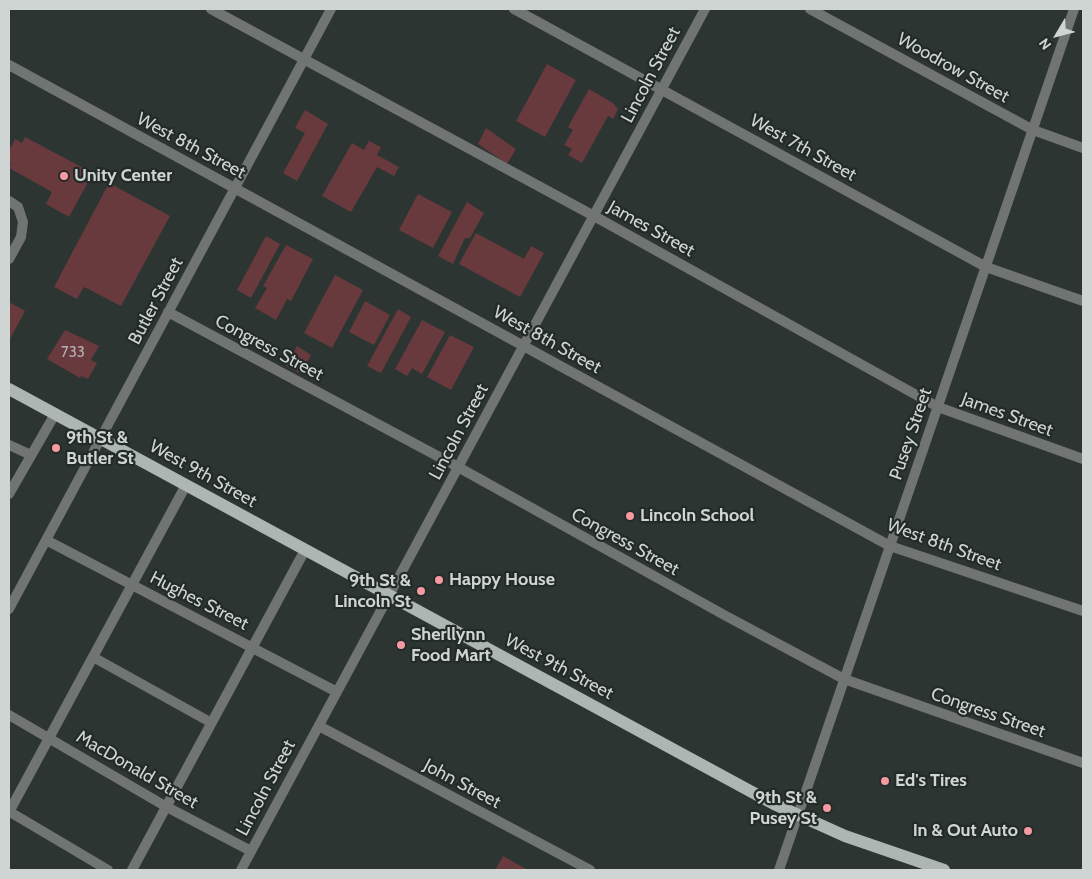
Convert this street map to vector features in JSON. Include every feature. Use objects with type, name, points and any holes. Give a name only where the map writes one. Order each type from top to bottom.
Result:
[{"type":"main road","name":"West 9th Street","points":[[9,389],[798,816],[844,836],[944,870]]},
{"type":"street","name":"James Street","points":[[211,9],[594,216],[938,407],[1083,459]]},
{"type":"street","name":"Butler Street","points":[[9,609],[331,9]]},
{"type":"street","name":"West 7th Street","points":[[514,9],[662,88],[986,267],[1083,300]]},
{"type":"street","name":"Lincoln Street","points":[[241,870],[705,9]]},
{"type":"street","name":"Woodrow Street","points":[[810,9],[1033,130],[1083,148]]},
{"type":"street","name":"Pusey Street","points":[[779,870],[1074,9]]},
{"type":"street","name":"West 8th Street","points":[[9,65],[890,546],[1083,612]]},
{"type":"street","points":[[9,201],[18,207],[23,222],[21,237],[9,259]]},
{"type":"street","name":"Congress Street","points":[[168,312],[458,467],[726,616],[844,679],[1083,763]]},
{"type":"street","points":[[9,494],[54,414]]},
{"type":"street","points":[[9,445],[31,456]]},
{"type":"street","points":[[108,870],[9,812],[186,485]]},
{"type":"street","name":"Hughes Street","points":[[46,540],[337,692]]},
{"type":"street","points":[[132,870],[210,722],[305,550]]},
{"type":"street","points":[[93,657],[210,722]]},
{"type":"street","name":"MacDonald Street","points":[[9,715],[165,806],[251,851]]},
{"type":"street","name":"John Street","points":[[319,726],[590,870]]},
{"type":"building","points":[[547,64],[576,80],[545,137],[516,121]]},
{"type":"building","points":[[589,89],[613,103],[618,109],[613,119],[608,116],[582,163],[568,155],[572,149],[564,145],[573,130],[568,127]]},
{"type":"building","points":[[305,110],[328,124],[297,181],[283,173],[305,133],[295,128]]},
{"type":"building","points":[[486,128],[516,149],[507,164],[478,144]]},
{"type":"building","points":[[25,137],[93,173],[69,217],[46,204],[52,192],[9,168],[11,163],[9,161],[9,151],[15,139],[22,143]]},
{"type":"building","points":[[369,141],[381,147],[377,155],[399,167],[394,176],[377,167],[351,212],[322,196],[352,143],[364,150]]},
{"type":"building","points":[[109,183],[170,216],[121,306],[84,287],[77,299],[54,287]]},
{"type":"building","points":[[418,194],[452,212],[433,248],[399,230]]},
{"type":"building","points":[[467,202],[484,213],[470,238],[465,238],[453,264],[438,256]]},
{"type":"building","points":[[476,233],[524,259],[531,246],[544,253],[520,297],[459,264]]},
{"type":"building","points":[[266,236],[280,244],[251,298],[237,290]]},
{"type":"building","points":[[286,245],[313,259],[291,301],[287,299],[276,320],[255,308],[267,288],[263,286]]},
{"type":"building","points":[[335,275],[363,290],[332,348],[304,333]]},
{"type":"building","points":[[365,301],[390,315],[374,345],[349,332]]},
{"type":"building","points":[[9,302],[25,311],[9,341]]},
{"type":"building","points":[[398,309],[411,317],[381,373],[367,366]]},
{"type":"building","points":[[422,320],[445,332],[422,374],[412,368],[407,376],[395,369]]},
{"type":"building","points":[[65,330],[99,346],[91,360],[97,363],[88,379],[81,376],[80,378],[47,359]]},
{"type":"building","points":[[450,335],[474,347],[451,390],[427,377]]},
{"type":"building","points":[[297,346],[311,355],[301,374],[286,366]]},
{"type":"building","points":[[503,856],[528,870],[495,870]]},
{"type":"place","name":"Unity Center","points":[[64,176]]},
{"type":"place","name":"9th St & Butler St","points":[[56,448]]},
{"type":"place","name":"Lincoln School","points":[[630,516]]},
{"type":"place","name":"Happy House","points":[[439,580]]},
{"type":"place","name":"9th St & Lincoln St","points":[[421,591]]},
{"type":"place","name":"Sherllynn Food Mart","points":[[401,645]]},
{"type":"place","name":"Ed's Tires","points":[[885,781]]},
{"type":"place","name":"9th St & Pusey St","points":[[827,808]]},
{"type":"place","name":"In & Out Auto","points":[[1028,831]]}]
